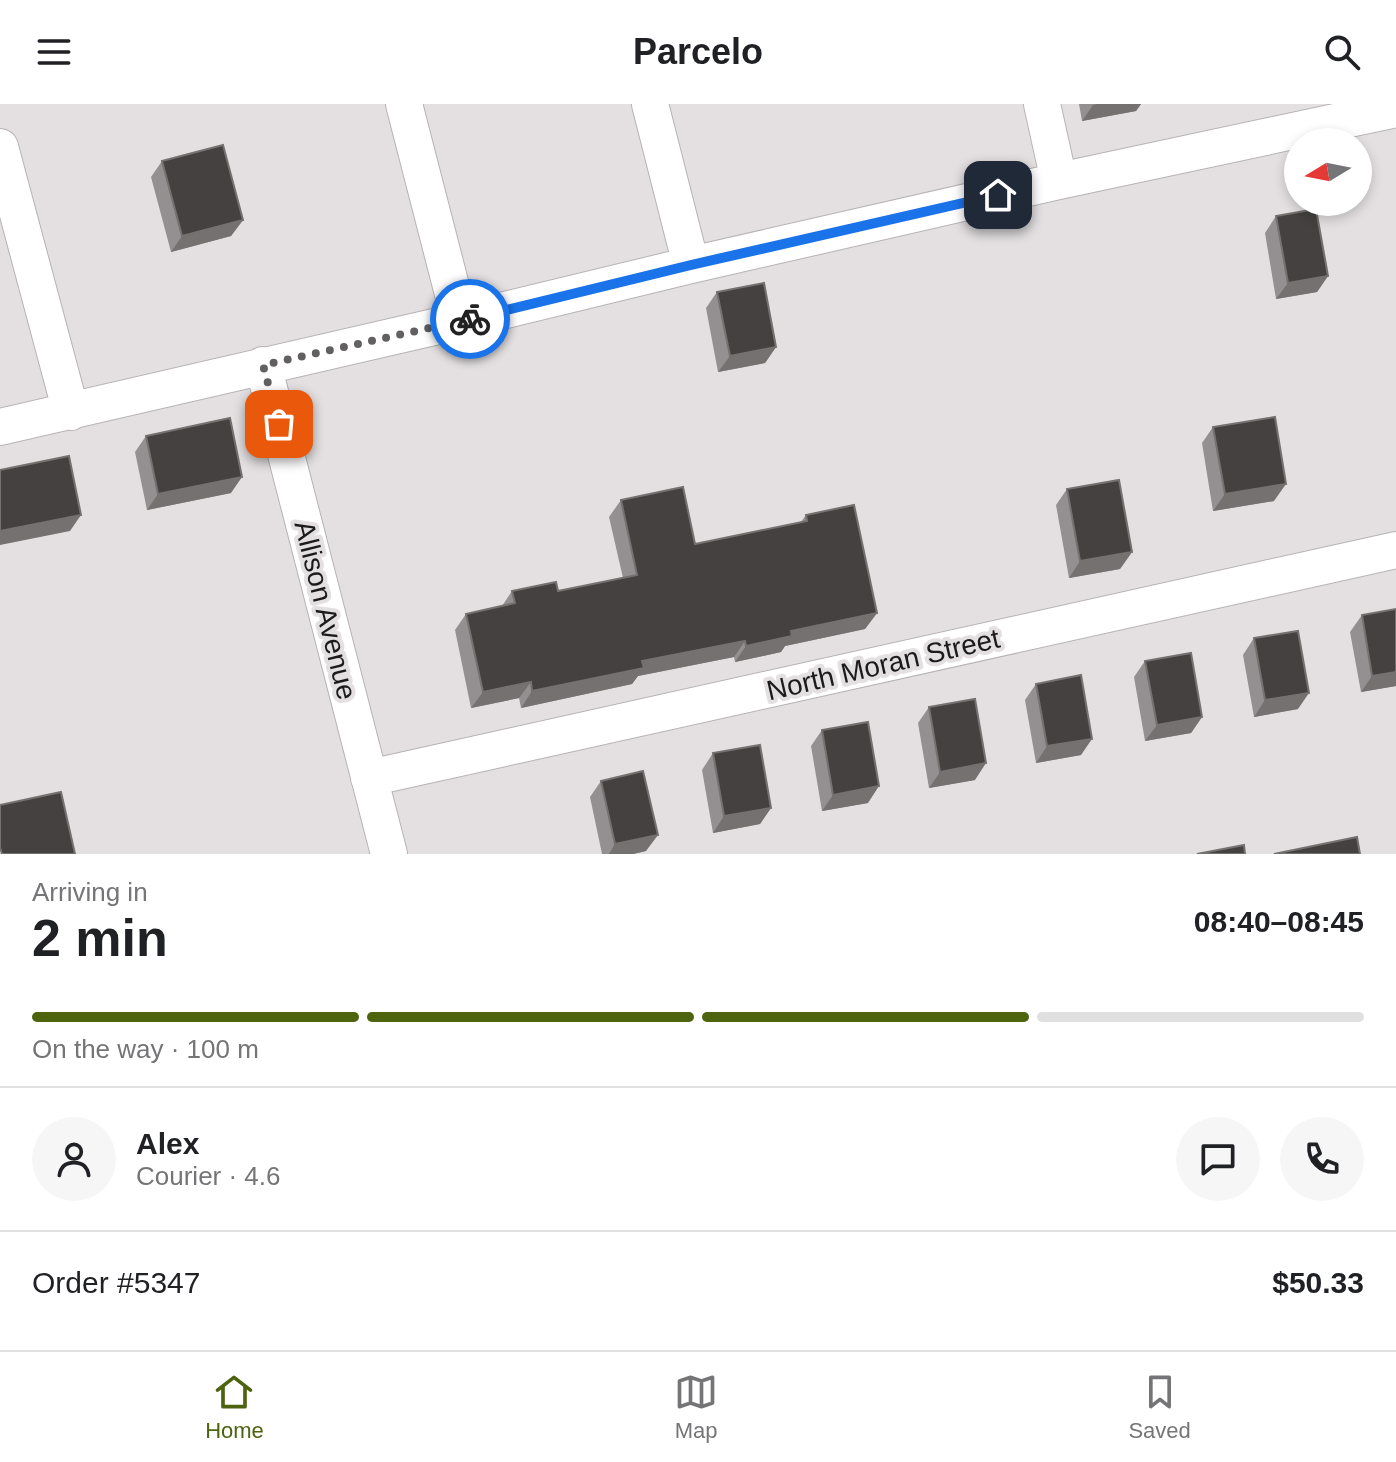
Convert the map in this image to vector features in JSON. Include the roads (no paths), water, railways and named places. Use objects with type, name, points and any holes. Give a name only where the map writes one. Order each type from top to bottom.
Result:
[{"type":"street","points":[[404,104],[460,321]]},
{"type":"street","points":[[650,104],[691,265]]},
{"type":"street","points":[[1042,104],[1059,181]]},
{"type":"street","points":[[0,427],[1059,181],[1288,118],[1396,109]]},
{"type":"street","points":[[0,147],[71,412]]},
{"type":"street","name":"Allison Avenue","points":[[263,365],[389,854]]},
{"type":"street","name":"North Moran Street","points":[[369,778],[1396,550]]}]
